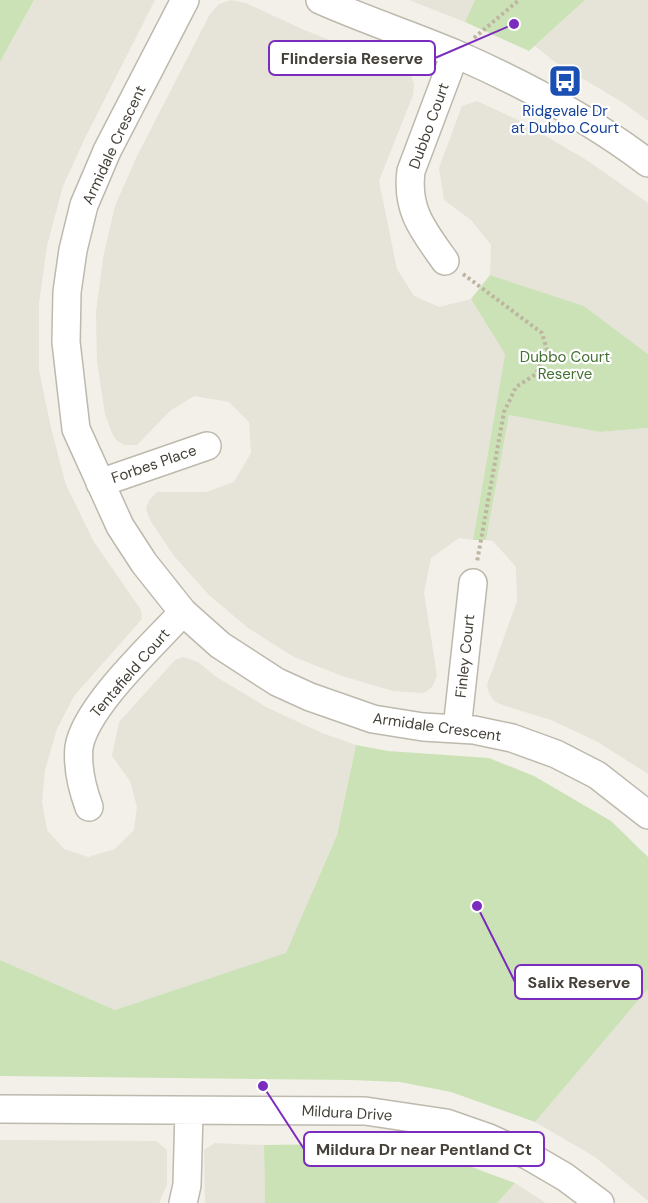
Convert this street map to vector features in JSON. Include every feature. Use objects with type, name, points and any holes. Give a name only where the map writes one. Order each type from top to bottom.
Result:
[{"type":"street","name":"Armidale Crescent","points":[[185,0],[107,151],[84,205],[73,250],[67,292],[66,342],[76,429],[120,526],[144,563],[183,612],[228,650],[276,682],[310,697],[373,719],[512,738],[556,754],[597,776],[648,815]]},
{"type":"street","points":[[320,0],[455,54],[512,80],[579,117],[626,146],[648,163]]},
{"type":"street","name":"Dubbo Court","points":[[445,261],[418,223],[409,187],[411,171],[455,54]]},
{"type":"street","name":"Forbes Place","points":[[100,483],[207,446]]},
{"type":"street","name":"Finley Court","points":[[457,729],[473,583]]},
{"type":"street","name":"Tentafield Court","points":[[89,807],[82,789],[79,760],[80,747],[88,723],[114,688],[183,612]]},
{"type":"street","name":"Mildura Drive","points":[[0,1109],[365,1111],[446,1123],[489,1138],[529,1156],[565,1177],[600,1203]]},
{"type":"street","points":[[183,1203],[187,1185],[189,1111]]},
{"type":"path","points":[[455,54],[519,0]]},
{"type":"path","points":[[445,261],[542,333],[547,350],[536,374],[516,387],[504,412],[473,583]]},
{"type":"shaded area","points":[[34,0],[155,0],[63,186],[47,246],[39,304],[39,370],[66,485],[94,542],[141,610],[142,619],[74,696],[57,729],[45,770],[42,802],[47,830],[64,849],[88,857],[115,849],[134,830],[137,807],[130,781],[112,756],[119,722],[175,660],[183,657],[198,662],[215,676],[268,708],[322,733],[356,745],[337,835],[286,954],[115,1010],[0,960],[0,62]]},
{"type":"shaded area","points":[[231,0],[246,3],[302,29],[402,69],[411,75],[414,84],[413,95],[379,181],[397,269],[414,296],[439,307],[471,299],[505,354],[473,540],[459,538],[431,558],[424,592],[437,676],[432,687],[424,693],[393,691],[342,676],[294,657],[248,628],[209,595],[174,556],[150,520],[146,509],[149,500],[157,492],[206,492],[234,482],[251,453],[249,422],[229,402],[194,396],[170,411],[137,445],[125,445],[116,440],[105,414],[97,362],[96,312],[103,258],[115,206],[136,158],[210,14],[219,4]]},
{"type":"shaded area","points":[[409,0],[475,0],[465,22]]},
{"type":"shaded area","points":[[585,0],[648,0],[648,121],[625,104],[555,62],[535,46]]},
{"type":"shaded area","points":[[477,101],[520,121],[588,161],[648,203],[648,354],[584,306],[490,275],[491,245],[471,220],[444,200],[439,168],[462,106]]},
{"type":"shaded area","points":[[509,415],[600,432],[648,428],[648,774],[598,742],[551,720],[502,705],[494,701],[489,693],[487,685],[517,601],[516,567],[493,541],[486,540]]},
{"type":"shaded area","points":[[648,989],[648,1201],[595,1157],[535,1122]]},
{"type":"shaded area","points":[[0,1140],[156,1141],[167,1150],[167,1185],[159,1203],[0,1203]]},
{"type":"shaded area","points":[[215,1143],[264,1145],[265,1203],[205,1203],[204,1150]]},
{"type":"shaded area","points":[[515,1183],[546,1203],[497,1203]]},
{"type":"green space","points":[[0,0],[34,0],[0,62]]},
{"type":"green space","points":[[475,0],[585,0],[529,51],[465,22]]},
{"type":"green space","name":"Dubbo Court Reserve","points":[[490,275],[584,306],[648,354],[648,428],[600,432],[509,415],[486,540],[473,540],[505,354],[471,299]]},
{"type":"green space","points":[[356,745],[388,751],[489,758],[534,776],[611,821],[648,857],[648,989],[535,1122],[451,1092],[400,1082],[0,1076],[0,960],[115,1010],[286,953],[337,835]]},
{"type":"green space","points":[[340,1144],[397,1148],[445,1157],[515,1183],[497,1203],[265,1203],[264,1145]]},
{"type":"place","name":"Flindersia Reserve","points":[[514,24]]},
{"type":"place","name":"Ridgevale Dr at Dubbo Court","points":[[565,81]]},
{"type":"place","name":"Salix Reserve","points":[[477,906]]},
{"type":"place","name":"Mildura Dr near Pentland Ct","points":[[263,1086]]}]
